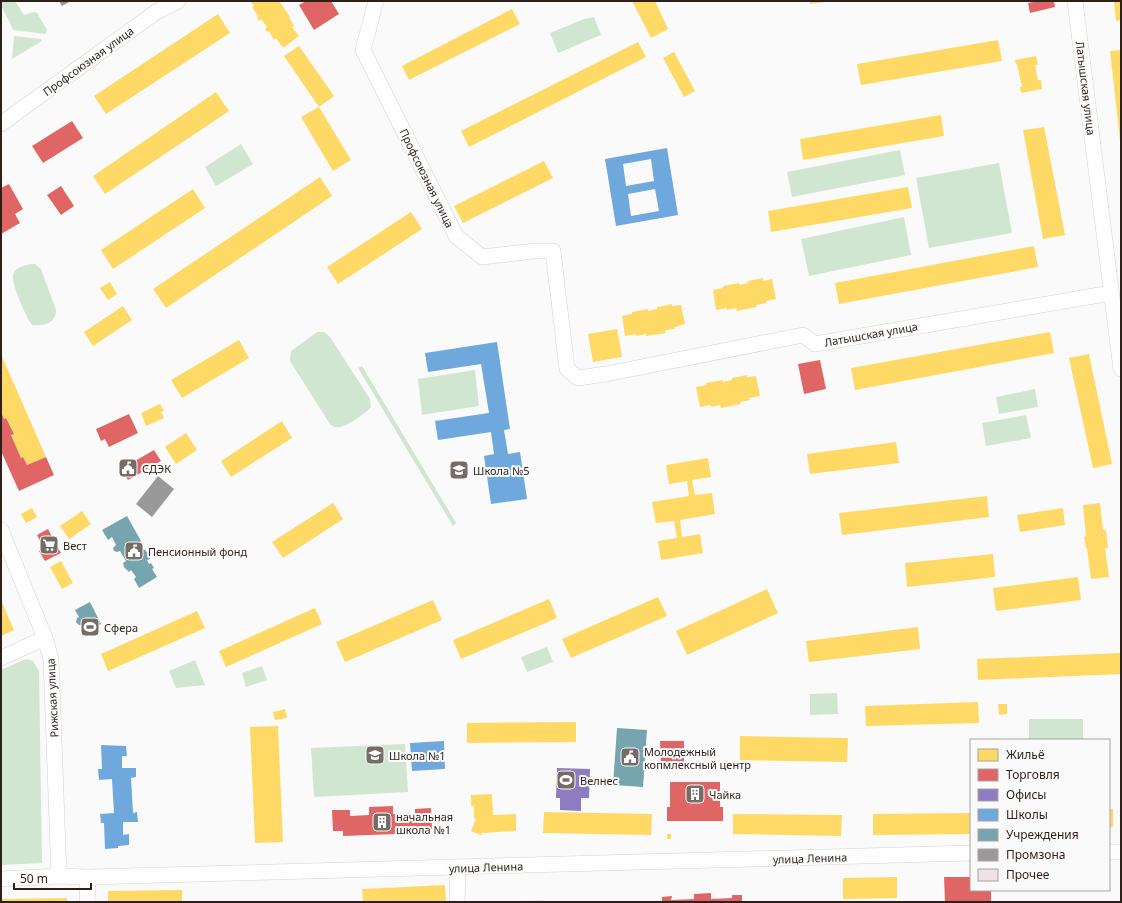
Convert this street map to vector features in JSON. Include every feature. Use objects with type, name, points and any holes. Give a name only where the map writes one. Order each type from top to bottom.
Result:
[{"type":"street","name":"Профсоюзная улица","points":[[1,124],[156,12],[178,1]]},
{"type":"street","name":"Профсоюзная улица","points":[[376,1],[363,50],[456,236],[482,258],[535,251],[553,251],[567,369]]},
{"type":"street","name":"Латышская улица","points":[[1075,1],[1121,369]]},
{"type":"street","name":"Латышская улица","points":[[567,369],[578,378],[614,373],[803,335],[815,344],[1111,293]]},
{"type":"street","name":"Рижская улица","points":[[1,530],[45,638],[51,659],[59,876]]},
{"type":"street","points":[[1,658],[45,638]]},
{"type":"street","points":[[1110,852],[1121,852]]},
{"type":"street","name":"улица Ленина","points":[[1,879],[59,876],[88,877],[970,853]]},
{"type":"street","points":[[457,902],[458,867]]},
{"type":"street","points":[[87,902],[88,877]]},
{"type":"green space","points":[[1,1],[15,1],[24,15],[34,12],[37,13],[47,30],[45,34],[13,30],[2,8]]},
{"type":"green space","points":[[594,17],[601,35],[558,53],[550,33],[584,19]]},
{"type":"green space","points":[[14,36],[41,39],[42,41],[12,59]]},
{"type":"green space","points":[[241,144],[253,164],[216,186],[205,167]]},
{"type":"green space","points":[[900,150],[905,175],[792,197],[787,172]]},
{"type":"green space","points":[[999,163],[1012,233],[929,248],[916,178]]},
{"type":"green space","points":[[904,217],[911,255],[809,276],[801,239]]},
{"type":"green space","points":[[35,264],[41,269],[56,310],[56,314],[53,319],[42,325],[32,325],[28,319],[18,295],[13,276],[15,270],[22,266]]},
{"type":"green space","points":[[317,332],[324,332],[330,337],[370,399],[371,407],[368,410],[360,417],[343,426],[335,427],[330,424],[290,361],[291,351]]},
{"type":"green space","points":[[362,366],[456,523],[453,526],[358,368]]},
{"type":"green space","points":[[475,370],[479,406],[422,415],[418,379]]},
{"type":"green space","points":[[1035,389],[1038,407],[999,414],[996,397]]},
{"type":"green space","points":[[1026,415],[1031,438],[986,446],[982,423]]},
{"type":"green space","points":[[547,647],[553,662],[527,672],[521,657]]},
{"type":"green space","points":[[26,659],[33,661],[39,671],[42,863],[1,865],[1,670]]},
{"type":"green space","points":[[195,660],[205,685],[176,688],[169,671]]},
{"type":"green space","points":[[262,666],[267,680],[246,687],[242,673]]},
{"type":"green space","points":[[837,693],[838,714],[810,715],[810,694]]},
{"type":"green space","points":[[1029,719],[1083,719],[1083,739],[1029,739]]},
{"type":"green space","points":[[405,744],[408,792],[314,797],[311,748]]},
{"type":"building: Жильё","points":[[250,1],[280,2],[290,17],[294,26],[292,27],[299,36],[283,48],[276,38],[274,40],[269,31],[267,32],[265,29],[267,27],[261,19],[259,21],[258,16],[252,7],[254,6]]},
{"type":"building: Жильё","points":[[632,1],[655,1],[668,29],[651,38]]},
{"type":"building: Жильё","points":[[810,1],[826,1],[826,2],[810,4]]},
{"type":"building: Жильё","points":[[1114,1],[1121,1],[1121,20],[1116,21]]},
{"type":"building: Жильё","points":[[512,9],[520,24],[409,80],[402,66]]},
{"type":"building: Жильё","points":[[218,14],[230,33],[106,114],[94,96]]},
{"type":"building: Жильё","points":[[998,40],[1002,61],[861,85],[857,64]]},
{"type":"building: Жильё","points":[[638,42],[646,57],[469,147],[461,131]]},
{"type":"building: Жильё","points":[[299,46],[334,96],[319,107],[284,56]]},
{"type":"building: Жильё","points":[[1121,50],[1121,140],[1120,140],[1110,51]]},
{"type":"building: Жильё","points":[[674,52],[695,91],[684,97],[663,58]]},
{"type":"building: Жильё","points":[[1036,56],[1038,65],[1035,65],[1038,80],[1041,80],[1042,89],[1021,93],[1020,87],[1022,87],[1015,60]]},
{"type":"building: Жильё","points":[[216,92],[229,111],[105,194],[93,176]]},
{"type":"building: Жильё","points":[[319,107],[351,160],[333,171],[301,117]]},
{"type":"building: Жильё","points":[[941,115],[944,136],[803,160],[800,139]]},
{"type":"building: Жильё","points":[[1044,127],[1065,235],[1043,239],[1023,130]]},
{"type":"building: Жильё","points":[[544,161],[553,178],[463,223],[454,206]]},
{"type":"building: Жильё","points":[[320,177],[332,196],[166,308],[153,289]]},
{"type":"building: Жильё","points":[[908,187],[912,208],[771,232],[768,211]]},
{"type":"building: Жильё","points":[[193,189],[205,208],[113,269],[101,250]]},
{"type":"building: Жильё","points":[[411,212],[422,229],[338,284],[327,267]]},
{"type":"building: Жильё","points":[[1034,246],[1038,267],[839,304],[835,283]]},
{"type":"building: Жильё","points":[[763,278],[763,281],[772,279],[776,299],[756,305],[757,307],[737,311],[736,308],[716,310],[713,290],[723,288],[723,286],[739,283],[739,285],[748,283],[748,281]]},
{"type":"building: Жильё","points":[[110,282],[117,294],[108,300],[100,288]]},
{"type":"building: Жильё","points":[[672,304],[672,306],[681,305],[685,324],[675,327],[675,329],[665,330],[666,333],[646,336],[646,334],[636,336],[636,334],[625,336],[622,316],[632,314],[632,312],[648,309],[648,311],[657,309],[657,307]]},
{"type":"building: Жильё","points":[[123,306],[132,320],[93,346],[84,332]]},
{"type":"building: Жильё","points":[[617,329],[622,357],[593,362],[588,334]]},
{"type":"building: Жильё","points":[[1050,332],[1054,353],[855,390],[851,368]]},
{"type":"building: Жильё","points":[[239,340],[249,358],[182,398],[171,380]]},
{"type":"building: Жильё","points":[[1,354],[46,457],[27,465],[23,457],[21,458],[11,435],[14,434],[6,418],[4,419],[1,412]]},
{"type":"building: Жильё","points":[[1089,354],[1112,464],[1093,468],[1069,358]]},
{"type":"building: Жильё","points":[[747,375],[747,377],[756,376],[760,396],[749,398],[750,400],[740,402],[741,404],[721,408],[720,405],[700,407],[696,387],[707,385],[706,383],[723,380],[723,382],[732,380],[732,378]]},
{"type":"building: Жильё","points":[[160,404],[164,411],[161,412],[164,418],[146,426],[141,413]]},
{"type":"building: Жильё","points":[[282,421],[292,438],[231,477],[221,461]]},
{"type":"building: Жильё","points":[[186,433],[197,450],[176,464],[165,447]]},
{"type":"building: Жильё","points":[[896,442],[899,463],[810,474],[807,454]]},
{"type":"building: Жильё","points":[[708,458],[711,477],[692,480],[695,495],[712,493],[715,514],[680,520],[682,537],[700,534],[703,553],[661,560],[658,541],[677,538],[674,521],[656,523],[652,502],[689,496],[687,481],[669,484],[666,465]]},
{"type":"building: Жильё","points":[[987,496],[989,517],[842,535],[839,513]]},
{"type":"building: Жильё","points":[[333,503],[343,519],[283,558],[272,542]]},
{"type":"building: Жильё","points":[[1100,503],[1103,530],[1106,530],[1108,548],[1105,548],[1109,577],[1091,579],[1084,537],[1086,536],[1083,505]]},
{"type":"building: Жильё","points":[[32,508],[37,517],[26,523],[21,514]]},
{"type":"building: Жильё","points":[[1063,508],[1065,525],[1020,532],[1017,515]]},
{"type":"building: Жильё","points":[[82,511],[91,524],[69,539],[60,526]]},
{"type":"building: Жильё","points":[[993,554],[995,577],[907,587],[905,563]]},
{"type":"building: Жильё","points":[[61,561],[73,583],[62,589],[50,567]]},
{"type":"building: Жильё","points":[[1078,577],[1081,600],[996,611],[993,588]]},
{"type":"building: Жильё","points":[[767,589],[778,613],[687,655],[676,631]]},
{"type":"building: Жильё","points":[[658,597],[667,616],[571,658],[562,639]]},
{"type":"building: Жильё","points":[[549,599],[557,618],[461,659],[453,640]]},
{"type":"building: Жильё","points":[[1,600],[14,630],[1,636]]},
{"type":"building: Жильё","points":[[433,600],[442,620],[345,662],[336,642]]},
{"type":"building: Жильё","points":[[315,608],[322,624],[226,667],[219,651]]},
{"type":"building: Жильё","points":[[197,611],[205,628],[108,671],[101,654]]},
{"type":"building: Жильё","points":[[918,627],[920,649],[809,662],[806,641]]},
{"type":"building: Жильё","points":[[1121,653],[1121,674],[978,680],[977,659]]},
{"type":"building: Жильё","points":[[978,702],[979,723],[866,726],[865,706]]},
{"type":"building: Жильё","points":[[998,704],[1007,704],[1007,714],[999,715]]},
{"type":"building: Жильё","points":[[285,709],[287,718],[275,720],[273,712]]},
{"type":"building: Жильё","points":[[576,722],[576,742],[467,743],[467,723]]},
{"type":"building: Жильё","points":[[278,726],[283,842],[255,843],[250,727]]},
{"type":"building: Жильё","points":[[740,736],[848,738],[847,762],[740,760]]},
{"type":"building: Жильё","points":[[492,794],[493,815],[516,814],[516,831],[482,833],[481,835],[471,831],[476,819],[474,819],[474,806],[471,806],[471,795]]},
{"type":"building: Жильё","points":[[1110,809],[1113,809],[1113,827],[1110,828]]},
{"type":"building: Жильё","points":[[544,812],[652,814],[651,835],[543,833]]},
{"type":"building: Жильё","points":[[970,813],[970,834],[873,835],[873,814]]},
{"type":"building: Жильё","points":[[733,814],[842,815],[841,836],[733,834]]},
{"type":"building: Жильё","points":[[667,834],[671,834],[671,839],[667,839]]},
{"type":"building: Жильё","points":[[897,877],[897,898],[843,899],[843,878]]},
{"type":"building: Жильё","points":[[445,885],[446,902],[363,902],[362,889]]},
{"type":"building: Жильё","points":[[182,890],[182,902],[108,902],[108,891]]},
{"type":"building: Жильё","points":[[67,898],[67,902],[1,902],[1,899]]},
{"type":"building: Торговля","points":[[306,1],[331,1],[339,14],[314,30],[299,5]]},
{"type":"building: Торговля","points":[[1054,1],[1055,7],[1030,13],[1028,3]]},
{"type":"building: Торговля","points":[[72,121],[83,138],[43,163],[32,146]]},
{"type":"building: Торговля","points":[[9,184],[23,209],[15,214],[20,223],[1,234],[1,188]]},
{"type":"building: Торговля","points":[[61,186],[74,206],[61,215],[47,195]]},
{"type":"building: Торговля","points":[[820,360],[826,389],[804,394],[798,364]]},
{"type":"building: Торговля","points":[[1,412],[4,419],[6,418],[14,434],[11,435],[21,458],[23,457],[27,465],[46,457],[54,475],[19,491],[1,451]]},
{"type":"building: Торговля","points":[[129,414],[138,433],[109,447],[105,439],[101,441],[96,429]]},
{"type":"building: Торговля","points":[[154,450],[161,461],[128,480],[121,469]]},
{"type":"building: Торговля","name":"Вест","points":[[48,529],[61,553],[45,561],[39,551],[44,548],[37,535]]},
{"type":"building: Торговля","points":[[660,741],[684,741],[684,767],[661,768]]},
{"type":"building: Торговля","name":"Чайка","points":[[670,782],[720,782],[720,807],[723,807],[723,821],[667,821],[667,807],[670,807]]},
{"type":"building: Торговля","name":"начальная школа №1","points":[[393,806],[393,814],[415,814],[415,809],[431,808],[432,829],[422,829],[423,833],[343,836],[343,831],[333,831],[332,810],[350,810],[350,816],[369,815],[369,807]]},
{"type":"building: Торговля","points":[[944,877],[970,877],[970,891],[991,891],[991,902],[945,902]]},
{"type":"building: Торговля","points":[[711,893],[711,899],[732,898],[732,895],[742,895],[742,902],[662,902],[662,897],[672,896],[671,900],[694,899],[694,894]]},
{"type":"building: Офисы","points":[[557,768],[590,769],[589,798],[581,798],[581,811],[560,810],[560,798],[556,798]]},
{"type":"building: Школы","points":[[667,148],[678,215],[616,226],[605,159]],"holes":[[[651,159],[654,181],[626,186],[623,164]],[[655,189],[659,211],[631,216],[628,194]]]},
{"type":"building: Школы","points":[[497,342],[510,429],[504,430],[508,454],[520,452],[527,499],[491,504],[484,456],[494,454],[491,432],[438,440],[435,421],[489,413],[481,364],[428,372],[425,353]]},
{"type":"building: Школы","points":[[444,741],[445,769],[412,771],[410,743]]},
{"type":"building: Школы","points":[[101,745],[126,746],[127,756],[122,756],[122,768],[136,768],[136,777],[131,778],[133,813],[137,812],[138,822],[123,822],[123,835],[129,834],[129,845],[118,846],[118,848],[105,849],[104,823],[101,823],[100,814],[114,813],[112,779],[99,780],[98,769],[102,769]]},
{"type":"building: Учреждения","name":"Пенсионный фонд","points":[[127,516],[141,541],[137,544],[142,551],[144,549],[149,554],[150,559],[147,560],[154,568],[152,569],[157,577],[139,588],[134,579],[136,577],[131,570],[129,572],[124,567],[123,563],[126,561],[120,551],[114,551],[113,548],[116,545],[112,537],[108,540],[102,530]]},
{"type":"building: Учреждения","points":[[90,602],[101,624],[87,632],[83,625],[79,625],[76,622],[77,618],[79,617],[75,610]]},
{"type":"building: Учреждения","name":"Молодежный копмлексный центр","points":[[617,728],[647,730],[643,787],[613,785]]},
{"type":"building: Промзона","points":[[59,1],[71,1],[62,6]]},
{"type":"building: Промзона","points":[[158,476],[174,489],[152,517],[136,504]]},
{"type":"building: Прочее","points":[[544,900],[545,902],[514,902],[514,901]]},
{"type":"place","name":"СДЭК","points":[[128,468]]},
{"type":"place","name":"Школа №5","points":[[459,470]]},
{"type":"place","name":"Вест","points":[[49,545]]},
{"type":"place","name":"Пенсионный фонд","points":[[134,551]]},
{"type":"place","name":"Сфера","points":[[90,627]]},
{"type":"place","name":"Школа №1","points":[[375,755]]},
{"type":"place","name":"Молодежный копмлексный центр","points":[[630,757]]},
{"type":"place","name":"Велнес","points":[[566,780]]},
{"type":"place","name":"Чайка","points":[[695,794]]},
{"type":"place","name":"начальная школа №1","points":[[382,822]]}]
